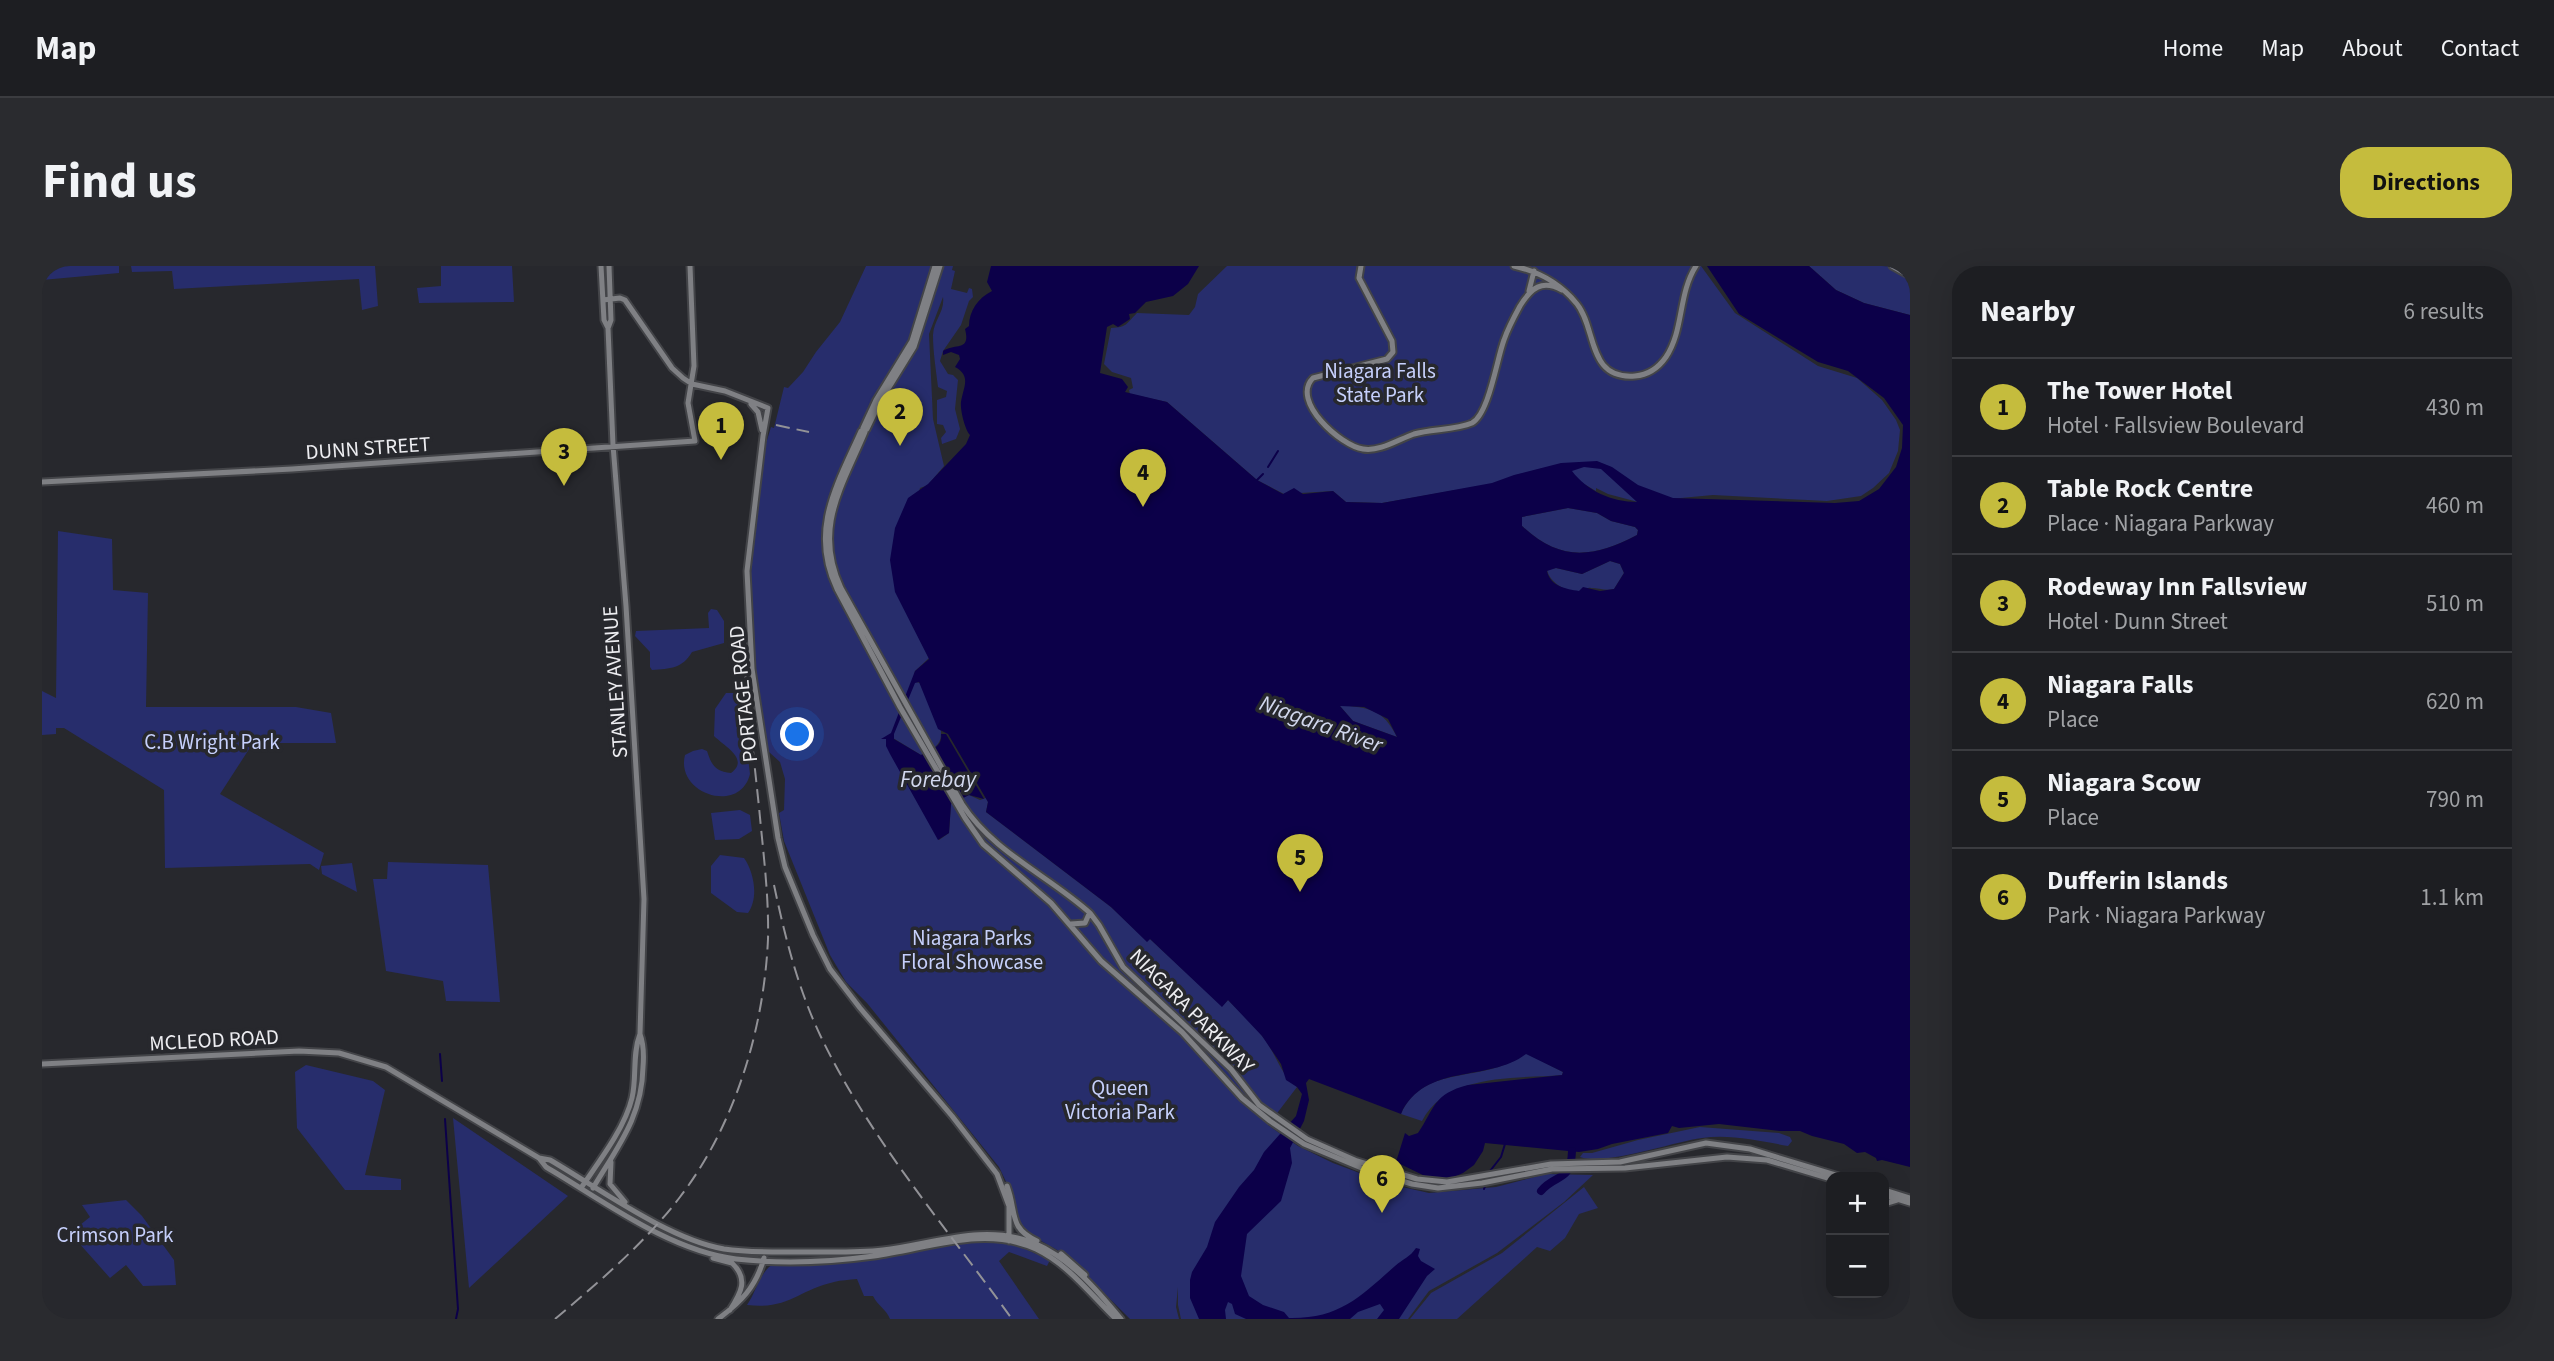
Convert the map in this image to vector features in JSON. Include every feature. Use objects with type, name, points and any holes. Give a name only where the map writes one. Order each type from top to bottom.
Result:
[{"type":"main road","points":[[596,266],[602,274]]},
{"type":"main road","name":"STANLEY AVENUE","points":[[601,266],[607,299]]},
{"type":"main road","name":"STANLEY AVENUE","points":[[582,1188],[629,1107],[634,1087],[636,1046],[640,1034],[644,899],[627,611],[613,445],[608,328],[604,320],[609,266]]},
{"type":"main road","points":[[690,266],[694,366],[692,383]]},
{"type":"main road","name":"NIAGARA PARKWAY","points":[[934,266],[910,345],[878,397],[828,508],[824,532],[826,557],[834,584],[958,802],[989,850],[1046,898],[1101,961],[1168,1019],[1242,1098],[1300,1138],[1340,1154],[1417,1179],[1443,1182],[1482,1180],[1558,1166],[1620,1162],[1691,1145],[1716,1144],[1750,1149],[1826,1172]]},
{"type":"main road","name":"NIAGARA PARKWAY","points":[[864,430],[914,347],[940,266]]},
{"type":"main road","points":[[1361,266],[1359,278],[1392,341],[1393,352],[1387,359],[1313,379],[1307,385],[1305,394],[1310,407],[1324,424],[1352,445],[1364,450],[1415,434],[1466,425],[1478,419],[1485,405],[1504,339],[1528,294],[1534,271]]},
{"type":"main road","points":[[1514,266],[1534,271],[1553,281],[1562,290],[1582,311],[1597,356],[1606,367],[1621,375],[1641,375],[1660,364],[1674,340],[1685,288],[1695,267]]},
{"type":"main road","points":[[1892,266],[1910,276]]},
{"type":"main road","points":[[1528,294],[1542,285],[1551,285],[1562,290]]},
{"type":"main road","points":[[607,299],[625,300],[672,368],[692,383],[725,391],[749,401],[758,412],[763,436]]},
{"type":"main road","name":"DUNN STREET","points":[[42,482],[300,468],[695,441],[688,403],[692,383]]},
{"type":"main road","name":"PORTAGE ROAD","points":[[749,401],[768,408],[748,559],[752,657],[774,816],[785,867],[830,969],[860,1009],[992,1166],[1004,1189],[1009,1210],[1009,1238]]},
{"type":"main road","name":"NIAGARA PARKWAY","points":[[958,802],[1016,858],[1088,911],[1100,925],[1123,967],[1231,1069],[1259,1105],[1285,1128]]},
{"type":"main road","points":[[1068,922],[1075,925],[1085,923],[1089,918],[1088,911]]},
{"type":"main road","name":"STANLEY AVENUE","points":[[590,1194],[640,1102],[644,1044],[640,1034]]},
{"type":"main road","name":"MCLEOD ROAD","points":[[42,1064],[321,1051],[356,1057],[386,1067],[540,1158]]},
{"type":"main road","points":[[976,1145],[989,1157],[1004,1180],[1017,1227],[1025,1235],[1069,1260],[1086,1276],[1121,1319]]},
{"type":"main road","points":[[613,1156],[609,1170],[610,1184],[633,1209]]},
{"type":"main road","points":[[1578,1166],[1625,1168],[1734,1157],[1767,1160],[1826,1178]]},
{"type":"main road","points":[[540,1158],[550,1160],[664,1227],[702,1243],[738,1251],[867,1251],[967,1235],[1009,1238],[1035,1244],[1058,1256],[1099,1293]]},
{"type":"main road","points":[[540,1158],[545,1167],[682,1248],[732,1263],[738,1269],[743,1286],[730,1310]]},
{"type":"main road","points":[[1889,1194],[1909,1200]]},
{"type":"main road","points":[[1889,1202],[1909,1200]]},
{"type":"main road","points":[[662,1236],[691,1249],[712,1254],[764,1260],[851,1258],[968,1240],[1009,1238],[1034,1248],[1057,1262],[1116,1319]]},
{"type":"main road","points":[[718,1319],[745,1297],[755,1282],[764,1260],[764,1252]]},
{"type":"green space","points":[[42,266],[119,266],[119,273],[42,280]]},
{"type":"green space","points":[[131,266],[375,266],[378,306],[362,310],[359,279],[174,289],[172,271],[132,272]]},
{"type":"green space","points":[[441,266],[512,266],[514,302],[419,303],[417,288],[441,286]]},
{"type":"green space","name":"Queen Victoria Park","points":[[866,266],[953,266],[952,270],[955,271],[951,289],[967,293],[969,288],[972,289],[973,297],[969,301],[961,325],[943,351],[940,361],[948,374],[958,380],[955,409],[960,429],[956,439],[942,444],[941,438],[946,432],[943,425],[937,424],[937,400],[946,397],[947,391],[938,387],[933,335],[943,297],[929,334],[933,419],[944,466],[928,485],[920,488],[896,592],[929,658],[915,671],[913,681],[920,683],[941,736],[936,746],[921,755],[893,738],[939,840],[949,833],[951,804],[969,795],[980,800],[986,798],[986,812],[1111,907],[1147,941],[1150,939],[1222,1006],[1228,1000],[1259,1032],[1287,1077],[1297,1087],[1268,1125],[1298,1146],[1333,1163],[1389,1184],[1429,1193],[1496,1187],[1546,1174],[1593,1175],[1564,1202],[1497,1253],[1429,1291],[1408,1319],[1181,1319],[1178,1287],[1176,1307],[1179,1319],[1130,1319],[1066,1255],[1020,1229],[1010,1190],[999,1167],[867,1003],[846,982],[830,955],[784,841],[779,813],[784,810],[785,779],[780,762],[769,752],[760,722],[752,656],[754,623],[750,582],[764,450],[771,427],[774,428],[784,387],[788,388],[803,372],[840,322]]},
{"type":"green space","name":"Niagara Falls State Park","points":[[1227,266],[1701,266],[1735,313],[1818,366],[1857,378],[1882,400],[1900,430],[1898,451],[1889,473],[1873,488],[1861,496],[1827,501],[1713,495],[1638,502],[1596,488],[1596,491],[1579,481],[1571,471],[1543,468],[1491,484],[1382,503],[1346,502],[1333,491],[1284,494],[1257,480],[1167,402],[1130,394],[1129,390],[1133,388],[1131,378],[1112,372],[1104,364],[1111,328],[1126,325],[1137,313],[1189,315],[1195,307],[1198,294]]},
{"type":"green space","points":[[1809,266],[1910,266],[1910,315],[1864,303],[1836,290]]},
{"type":"green space","points":[[1568,508],[1597,513],[1611,521],[1635,527],[1638,530],[1637,535],[1606,548],[1577,553],[1550,546],[1522,526],[1522,517]]},
{"type":"green space","name":"C.B Wright Park","points":[[58,531],[112,539],[113,590],[148,593],[146,707],[296,707],[331,713],[336,743],[253,743],[220,794],[324,853],[319,870],[310,864],[165,868],[164,790],[64,728],[56,728],[56,734],[42,735],[42,691],[56,698]]},
{"type":"green space","points":[[1610,561],[1620,564],[1624,573],[1611,590],[1569,590],[1555,583],[1547,570],[1556,568],[1582,574]]},
{"type":"green space","points":[[711,609],[717,610],[724,621],[724,643],[692,652],[675,667],[652,670],[650,652],[635,636],[636,631],[709,628],[708,613]]},
{"type":"green space","points":[[726,693],[740,693],[750,774],[744,787],[734,794],[722,796],[699,789],[690,780],[685,769],[685,755],[702,749],[707,751],[713,764],[721,771],[731,773],[736,768],[737,758],[714,736],[715,709]]},
{"type":"green space","points":[[1339,705],[1359,707],[1381,715],[1397,737],[1353,721]]},
{"type":"green space","points":[[740,810],[750,815],[752,831],[739,839],[715,840],[711,813]]},
{"type":"green space","points":[[720,855],[744,858],[747,864],[753,878],[754,893],[748,913],[737,912],[711,893],[711,866]]},
{"type":"green space","points":[[388,862],[488,865],[500,1002],[446,1001],[443,981],[386,971],[373,879],[387,879]]},
{"type":"green space","points":[[352,863],[357,892],[322,874],[321,866]]},
{"type":"green space","points":[[1526,1053],[1563,1072],[1562,1075],[1503,1079],[1465,1086],[1433,1105],[1422,1121],[1401,1114],[1421,1089],[1433,1083],[1492,1069]]},
{"type":"green space","points":[[306,1065],[373,1081],[385,1090],[365,1175],[401,1179],[401,1190],[345,1190],[297,1128],[295,1072]]},
{"type":"green space","points":[[453,1118],[568,1196],[469,1288]]},
{"type":"green space","points":[[1700,1127],[1779,1133],[1790,1137],[1792,1141],[1788,1146],[1713,1137],[1622,1156],[1591,1159],[1580,1157],[1583,1153]]},
{"type":"green space","points":[[1584,1187],[1598,1208],[1579,1214],[1565,1238],[1550,1251],[1537,1247],[1457,1319],[1410,1319],[1431,1293],[1502,1253]]},
{"type":"green space","name":"Crimson Park","points":[[126,1200],[142,1216],[174,1260],[176,1285],[143,1286],[126,1265],[110,1278],[70,1233],[90,1217],[82,1205]]},
{"type":"green space","points":[[976,1241],[1014,1244],[1050,1260],[1047,1266],[1009,1252],[999,1261],[1039,1319],[890,1319],[873,1296],[864,1296],[857,1279],[822,1285],[773,1305],[747,1305],[761,1277],[773,1264],[858,1260]]},
{"type":"water","points":[[991,266],[1199,266],[1188,284],[1173,296],[1146,302],[1135,313],[1129,314],[1130,319],[1118,327],[1113,324],[1107,327],[1100,373],[1122,379],[1128,387],[1125,392],[1167,402],[1257,480],[1283,494],[1294,488],[1303,494],[1333,491],[1346,502],[1382,503],[1492,483],[1561,463],[1597,461],[1612,467],[1638,485],[1673,498],[1835,503],[1859,501],[1879,489],[1896,467],[1902,448],[1903,425],[1884,398],[1848,371],[1818,362],[1739,314],[1707,266],[1809,266],[1836,290],[1864,303],[1910,315],[1910,1167],[1877,1161],[1865,1152],[1857,1153],[1844,1144],[1800,1131],[1719,1124],[1679,1128],[1672,1126],[1668,1133],[1579,1152],[1485,1143],[1474,1165],[1463,1173],[1449,1179],[1429,1178],[1396,1162],[1405,1133],[1409,1136],[1418,1133],[1441,1098],[1468,1085],[1562,1075],[1563,1072],[1526,1054],[1511,1063],[1458,1075],[1425,1087],[1412,1098],[1401,1114],[1309,1079],[1306,1083],[1309,1100],[1304,1121],[1290,1148],[1292,1163],[1281,1201],[1247,1234],[1241,1276],[1249,1296],[1263,1305],[1284,1312],[1289,1318],[1322,1315],[1360,1296],[1416,1248],[1420,1249],[1418,1256],[1421,1261],[1435,1269],[1427,1276],[1399,1319],[1377,1319],[1384,1310],[1380,1304],[1358,1312],[1350,1319],[1246,1319],[1235,1314],[1232,1304],[1228,1302],[1226,1319],[1199,1319],[1190,1298],[1192,1272],[1207,1247],[1215,1222],[1254,1170],[1264,1152],[1296,1116],[1302,1094],[1286,1080],[1281,1064],[1262,1036],[1228,1000],[1222,1007],[1150,939],[1147,942],[1111,907],[986,812],[988,802],[948,734],[938,729],[919,682],[915,683],[894,739],[921,755],[936,748],[941,734],[946,734],[984,799],[969,795],[951,804],[949,833],[938,840],[890,754],[886,739],[881,739],[891,733],[915,671],[929,659],[895,592],[890,560],[895,528],[908,498],[928,484],[966,444],[970,435],[961,410],[965,378],[955,367],[960,359],[959,355],[951,352],[943,355],[943,351],[961,346],[966,341],[965,329],[969,326],[975,306],[982,297],[992,291],[987,282]],"holes":[[[1584,467],[1601,469],[1637,502],[1618,500],[1601,494],[1585,484],[1572,471]],[[1568,508],[1597,513],[1638,530],[1637,535],[1621,543],[1591,552],[1577,553],[1563,551],[1536,538],[1522,526],[1522,517]],[[1610,561],[1620,564],[1624,573],[1614,589],[1600,591],[1583,587],[1579,591],[1555,583],[1547,571],[1556,568],[1582,574]],[[1340,706],[1364,707],[1388,719],[1397,737],[1353,721]]]},
{"type":"waterway","points":[[1268,467],[1278,451]]},
{"type":"waterway","points":[[1257,480],[1263,474]]},
{"type":"waterway","points":[[440,1054],[442,1081]]},
{"type":"waterway","points":[[445,1119],[458,1309],[456,1319]]},
{"type":"waterway","points":[[1490,1171],[1501,1157],[1505,1144]]},
{"type":"waterway","points":[[1541,1191],[1566,1173],[1572,1151]]},
{"type":"waterway","points":[[1484,1189],[1488,1176]]},
{"type":"railway","points":[[776,425],[809,432]]},
{"type":"railway","points":[[555,1319],[636,1246],[680,1197],[699,1169],[731,1107],[753,1041],[765,973],[768,922],[742,638]]},
{"type":"railway","points":[[774,885],[799,982],[821,1037],[841,1075],[910,1182],[1012,1319]]},
{"type":"place","name":"Table Rock Centre","points":[[900,446]]},
{"type":"place","name":"The Tower Hotel","points":[[721,460]]},
{"type":"place","name":"Rodeway Inn Fallsview","points":[[564,486]]},
{"type":"place","name":"Niagara Falls","points":[[1143,507]]},
{"type":"place","name":"Niagara Scow","points":[[1300,892]]},
{"type":"place","name":"Dufferin Islands","points":[[1382,1213]]},
{"type":"water label","name":"Niagara River","points":[[1321,724]]},
{"type":"water label","name":"Forebay","points":[[938,779]]},
{"type":"park label","name":"Niagara Parks Floral Showcase","points":[[972,950]]}]
